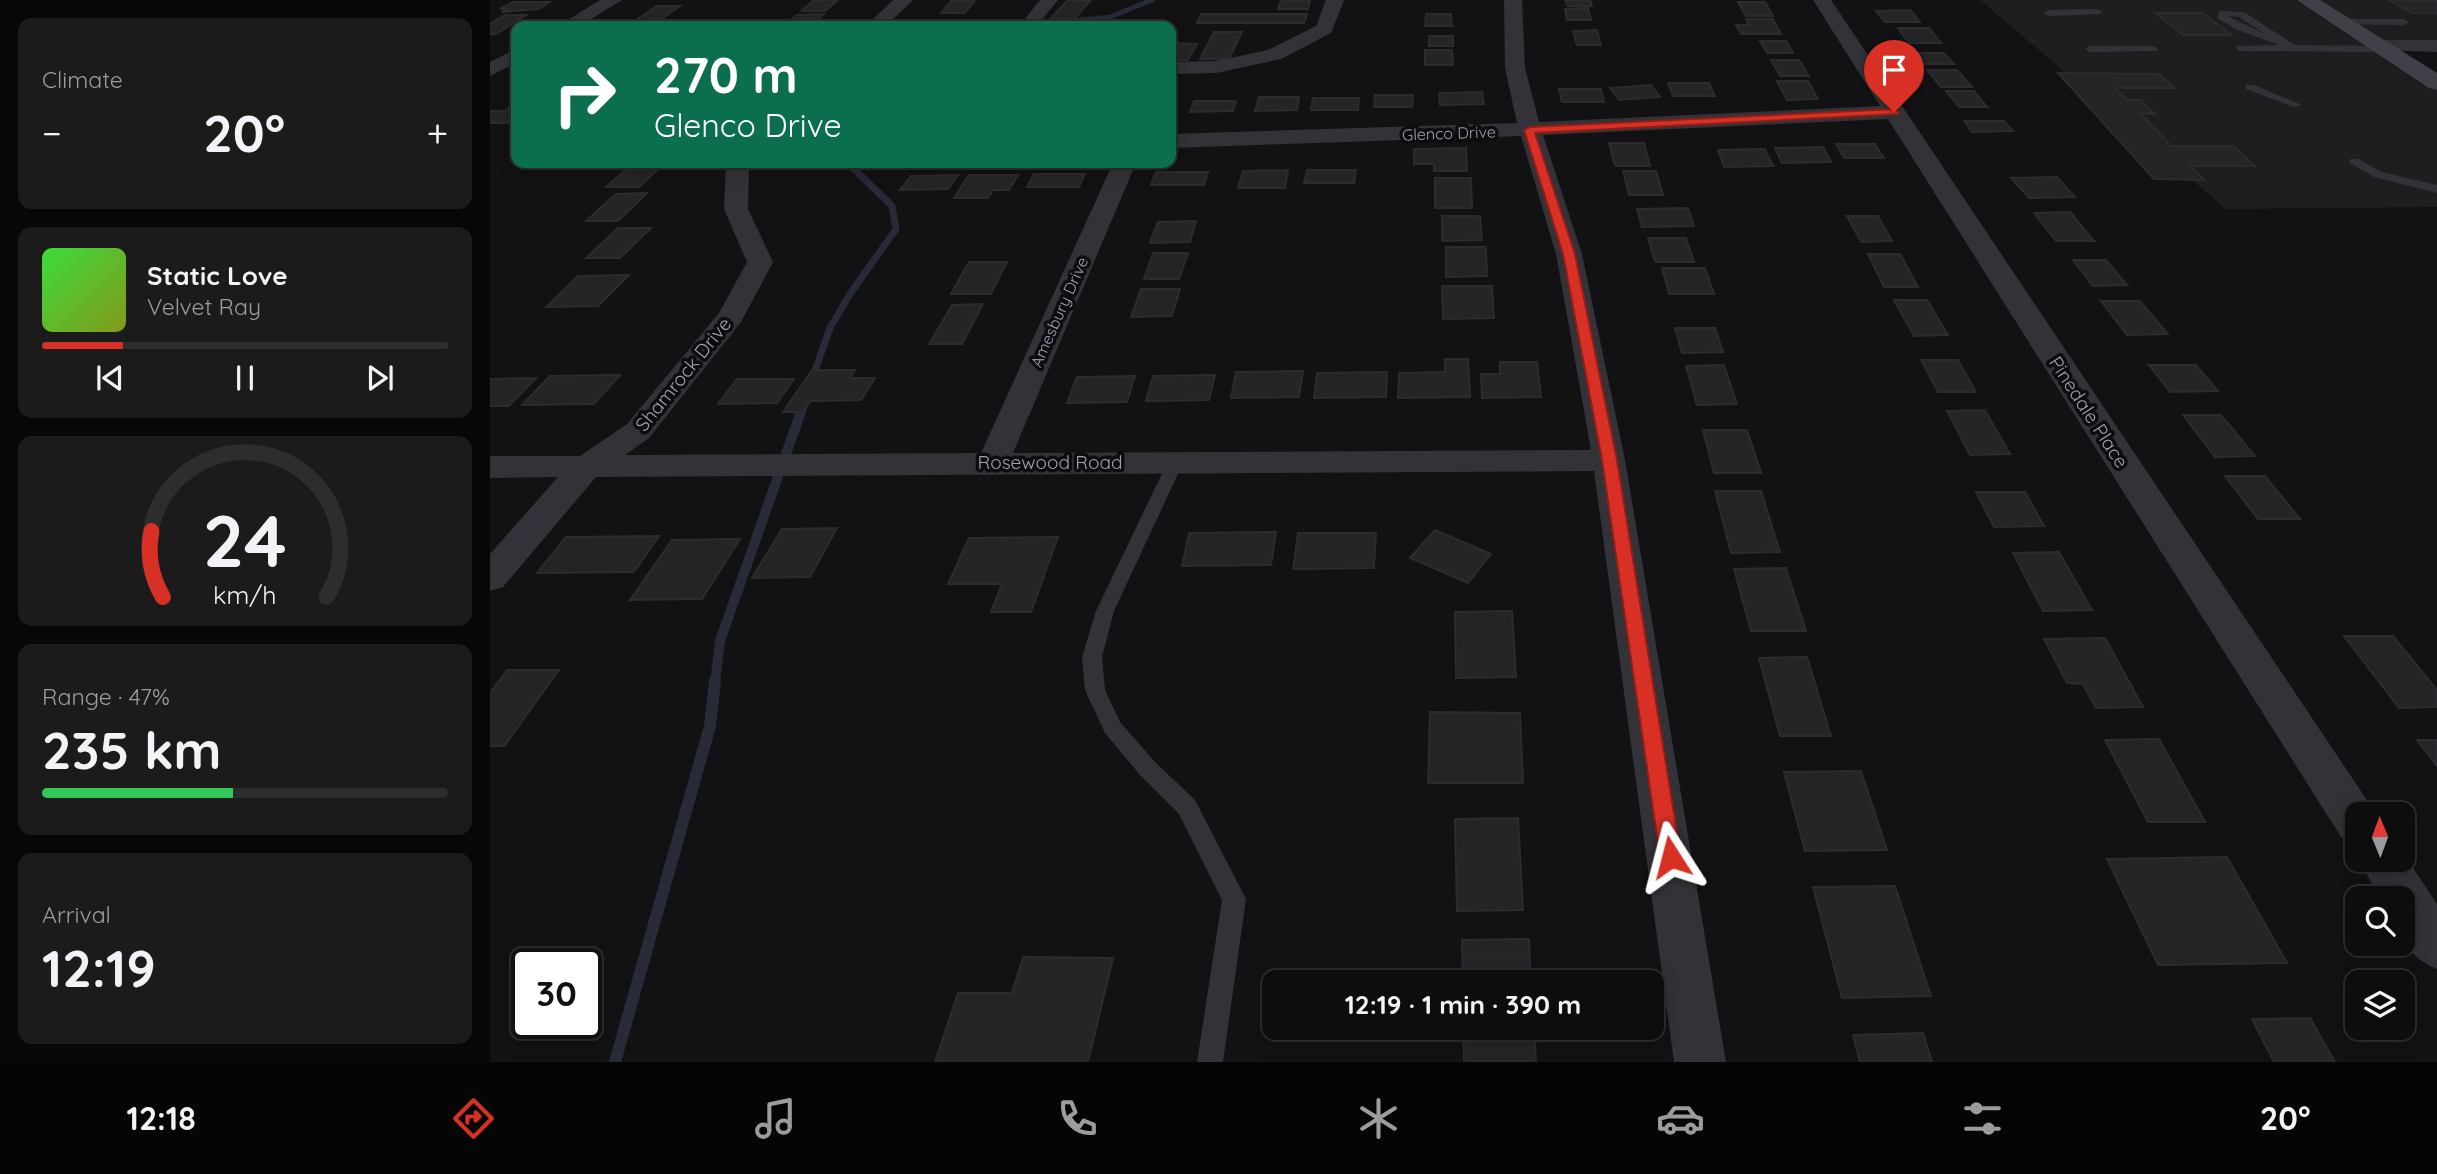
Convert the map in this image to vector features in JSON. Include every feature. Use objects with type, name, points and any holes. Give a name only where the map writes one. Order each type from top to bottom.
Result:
[{"type":"main road","points":[[2307,0],[2437,83]]},
{"type":"street","points":[[576,21],[613,0]]},
{"type":"street","points":[[881,21],[904,0]]},
{"type":"street","points":[[1032,21],[1049,0]]},
{"type":"street","points":[[1176,68],[1216,66],[1274,55],[1324,29],[1335,0]]},
{"type":"street","points":[[1513,0],[1515,68],[1530,130],[1569,254],[1609,460],[1700,1062]]},
{"type":"street","name":"Pinedale Place","points":[[1822,0],[2345,805]]},
{"type":"street","points":[[2383,48],[2437,46]]},
{"type":"street","points":[[490,70],[511,58]]},
{"type":"street","name":"Glenco Drive","points":[[1176,141],[1530,130],[1894,112]]},
{"type":"street","name":"Shamrock Drive","points":[[490,578],[586,467],[638,431],[731,316],[760,262],[736,209],[737,168]]},
{"type":"street","name":"Amesbury Drive","points":[[993,462],[1122,168]]},
{"type":"street","name":"Rosewood Road","points":[[490,467],[1609,460]]},
{"type":"street","points":[[2389,872],[2437,946]]},
{"type":"lane","points":[[2049,13],[2097,12]]},
{"type":"lane","points":[[2222,13],[2241,14],[2291,47],[2267,36],[2235,27],[2222,18],[2222,13]]},
{"type":"lane","points":[[2341,21],[2404,22],[2393,15]]},
{"type":"lane","points":[[2090,49],[2153,48]]},
{"type":"lane","points":[[2240,48],[2383,48]]},
{"type":"lane","points":[[2250,87],[2297,105]]},
{"type":"lane","points":[[2354,161],[2378,175],[2437,189]]},
{"type":"lane","points":[[1176,461],[1105,611],[1092,657],[1095,690],[1112,727],[1187,807],[1234,899],[1210,1062]]},
{"type":"shaded area","points":[[1980,0],[2437,0],[2437,49],[2390,49],[2437,80],[2437,207],[2226,209]]},
{"type":"building","points":[[814,0],[838,0],[825,11],[801,11]]},
{"type":"building","points":[[952,0],[975,0],[965,13],[941,13]]},
{"type":"building","points":[[1068,0],[1091,0],[1072,21],[1048,21]]},
{"type":"building","points":[[1281,0],[1310,0],[1308,9],[1278,9]]},
{"type":"building","points":[[1565,0],[1590,0],[1592,6],[1567,6]]},
{"type":"building","points":[[2389,0],[2437,0],[2437,13],[2412,13]]},
{"type":"building","points":[[513,2],[550,2],[538,9],[502,12],[508,9],[500,9]]},
{"type":"building","points":[[1738,2],[1765,2],[1773,16],[1746,16]]},
{"type":"building","points":[[657,6],[680,6],[659,21],[635,21]]},
{"type":"building","points":[[1588,8],[1591,20],[1567,20],[1565,9]]},
{"type":"building","points":[[1910,10],[1920,22],[1885,22],[1876,11]]},
{"type":"building","points":[[2155,13],[2202,13],[2232,35],[2183,35]]},
{"type":"building","points":[[824,14],[816,21],[789,21],[797,15]]},
{"type":"building","points":[[1201,14],[1307,14],[1304,23],[1197,23]]},
{"type":"building","points":[[1426,14],[1451,14],[1452,26],[1425,26]]},
{"type":"building","points":[[505,15],[526,15],[511,21],[511,24],[496,34],[490,34],[490,24]]},
{"type":"building","points":[[1746,19],[1773,19],[1781,34],[1741,34],[1736,25],[1749,25]]},
{"type":"building","points":[[1898,28],[1929,28],[1941,43],[1909,43]]},
{"type":"building","points":[[1597,30],[1601,45],[1577,45],[1573,31]]},
{"type":"building","points":[[1214,32],[1242,32],[1229,59],[1200,59]]},
{"type":"building","points":[[1429,36],[1453,36],[1453,46],[1429,46]]},
{"type":"building","points":[[1760,41],[1786,41],[1793,53],[1767,53]]},
{"type":"building","points":[[1176,43],[1197,44],[1188,60],[1176,60]]},
{"type":"building","points":[[1425,50],[1452,50],[1453,65],[1425,65]]},
{"type":"building","points":[[1914,53],[1944,53],[1954,64],[1924,64]]},
{"type":"building","points":[[1771,60],[1799,60],[1809,76],[1780,76]]},
{"type":"building","points":[[1927,70],[1957,70],[1972,87],[1941,87]]},
{"type":"building","points":[[2058,73],[2159,74],[2174,88],[2115,88],[2127,100],[2141,100],[2155,114],[2140,113],[2171,146],[2233,146],[2255,166],[2190,166],[2204,180],[2154,179]]},
{"type":"building","points":[[1777,81],[1808,81],[1818,99],[1787,100]]},
{"type":"building","points":[[1668,83],[1709,83],[1715,96],[1673,96]]},
{"type":"building","points":[[1651,85],[1660,97],[1619,100],[1610,88]]},
{"type":"building","points":[[1559,89],[1601,89],[1604,102],[1562,102]]},
{"type":"building","points":[[1946,91],[1974,91],[1987,107],[1959,107]]},
{"type":"building","points":[[1482,92],[1484,104],[1440,105],[1439,93]]},
{"type":"building","points":[[1375,95],[1413,95],[1412,107],[1374,107]]},
{"type":"building","points":[[1259,97],[1299,97],[1297,110],[1255,111]]},
{"type":"building","points":[[1313,98],[1359,98],[1358,110],[1311,110]]},
{"type":"building","points":[[1194,101],[1236,101],[1233,111],[1190,112]]},
{"type":"building","points":[[511,107],[511,123],[490,123],[490,111],[505,111]]},
{"type":"building","points":[[1964,121],[2004,121],[2013,131],[1972,132]]},
{"type":"building","points":[[1609,143],[1644,143],[1650,166],[1615,166]]},
{"type":"building","points":[[1836,144],[1875,144],[1884,158],[1844,158]]},
{"type":"building","points":[[1823,147],[1831,162],[1782,163],[1775,148]]},
{"type":"building","points":[[1466,148],[1467,171],[1434,171],[1434,164],[1414,164],[1414,149]]},
{"type":"building","points":[[1765,149],[1773,166],[1724,167],[1718,150]]},
{"type":"building","points":[[627,168],[660,168],[639,187],[606,187]]},
{"type":"building","points":[[1288,170],[1285,188],[1238,188],[1243,171]]},
{"type":"building","points":[[1307,170],[1356,170],[1354,183],[1304,183]]},
{"type":"building","points":[[1623,171],[1656,171],[1663,195],[1629,195]]},
{"type":"building","points":[[1156,172],[1208,172],[1204,185],[1151,185]]},
{"type":"building","points":[[1034,174],[1085,174],[1079,187],[1027,187]]},
{"type":"building","points":[[958,175],[948,189],[900,190],[911,176]]},
{"type":"building","points":[[969,175],[1018,175],[1009,190],[993,190],[988,198],[954,198]]},
{"type":"building","points":[[2057,177],[2075,197],[2029,198],[2011,178]]},
{"type":"building","points":[[1435,178],[1471,178],[1472,208],[1435,208]]},
{"type":"building","points":[[647,193],[618,221],[586,221],[616,194]]},
{"type":"building","points":[[1688,208],[1694,226],[1642,227],[1637,209]]},
{"type":"building","points":[[2070,212],[2094,241],[2056,241],[2034,213]]},
{"type":"building","points":[[1442,216],[1480,216],[1482,240],[1442,241]]},
{"type":"building","points":[[1847,216],[1878,216],[1892,241],[1861,242]]},
{"type":"building","points":[[1196,221],[1190,242],[1150,243],[1158,222]]},
{"type":"building","points":[[618,228],[651,228],[620,258],[586,258]]},
{"type":"building","points":[[1648,238],[1686,238],[1694,262],[1655,262]]},
{"type":"building","points":[[1446,247],[1486,247],[1487,276],[1446,277]]},
{"type":"building","points":[[1153,253],[1188,253],[1179,279],[1144,279]]},
{"type":"building","points":[[1868,254],[1900,254],[1918,287],[1884,287]]},
{"type":"building","points":[[2073,260],[2106,260],[2127,285],[2093,286]]},
{"type":"building","points":[[969,262],[1007,262],[991,294],[951,294]]},
{"type":"building","points":[[1662,268],[1705,268],[1714,294],[1669,294]]},
{"type":"building","points":[[629,275],[598,306],[546,307],[578,276]]},
{"type":"building","points":[[1442,286],[1492,286],[1494,318],[1443,319]]},
{"type":"building","points":[[1141,289],[1180,289],[1172,316],[1131,317]]},
{"type":"building","points":[[1894,300],[1927,300],[1948,335],[1914,336]]},
{"type":"building","points":[[2101,301],[2140,301],[2168,334],[2127,335]]},
{"type":"building","points":[[983,304],[962,344],[929,344],[952,305]]},
{"type":"building","points":[[1675,328],[1715,328],[1723,352],[1682,353]]},
{"type":"building","points":[[1445,359],[1468,359],[1470,397],[1398,398],[1399,373],[1445,372]]},
{"type":"building","points":[[1921,360],[1958,360],[1976,392],[1938,392]]},
{"type":"building","points":[[1500,362],[1537,362],[1541,397],[1482,398],[1481,374],[1500,374]]},
{"type":"building","points":[[1724,365],[1737,404],[1697,405],[1686,366]]},
{"type":"building","points":[[2149,365],[2196,365],[2218,391],[2170,392]]},
{"type":"building","points":[[812,370],[855,370],[850,378],[875,378],[861,400],[810,401],[803,412],[783,412]]},
{"type":"building","points":[[1303,371],[1299,397],[1231,398],[1236,372]]},
{"type":"building","points":[[1387,372],[1386,397],[1314,398],[1317,373]]},
{"type":"building","points":[[620,375],[594,404],[522,405],[550,376]]},
{"type":"building","points":[[1215,375],[1209,400],[1146,401],[1153,376]]},
{"type":"building","points":[[1135,376],[1127,402],[1067,403],[1077,377]]},
{"type":"building","points":[[536,378],[509,406],[490,406],[490,379]]},
{"type":"building","points":[[737,379],[794,379],[777,403],[718,404]]},
{"type":"building","points":[[1985,410],[2010,454],[1970,455],[1947,411]]},
{"type":"building","points":[[2183,415],[2221,415],[2255,456],[2215,457]]},
{"type":"building","points":[[1703,430],[1747,430],[1761,473],[1714,473]]},
{"type":"building","points":[[2225,476],[2265,476],[2300,519],[2258,519]]},
{"type":"building","points":[[1715,491],[1761,491],[1780,552],[1731,553]]},
{"type":"building","points":[[1976,492],[2025,492],[2044,526],[1994,527]]},
{"type":"building","points":[[837,528],[810,577],[752,578],[782,529]]},
{"type":"building","points":[[1435,530],[1491,554],[1468,583],[1410,558]]},
{"type":"building","points":[[1276,532],[1271,565],[1182,566],[1189,533]]},
{"type":"building","points":[[1298,533],[1376,533],[1374,568],[1293,569]]},
{"type":"building","points":[[659,536],[634,572],[537,573],[566,537]]},
{"type":"building","points":[[1058,537],[1031,612],[991,612],[1002,584],[948,584],[969,538]]},
{"type":"building","points":[[740,539],[702,599],[630,600],[672,540]]},
{"type":"building","points":[[2059,552],[2092,610],[2043,611],[2013,553]]},
{"type":"building","points":[[1786,568],[1806,631],[1751,631],[1734,569]]},
{"type":"building","points":[[1512,611],[1516,677],[1456,678],[1455,612]]},
{"type":"building","points":[[2344,636],[2393,636],[2437,690],[2437,707],[2399,708]]},
{"type":"building","points":[[2105,638],[2143,707],[2096,708],[2083,684],[2067,683],[2044,639]]},
{"type":"building","points":[[1807,657],[1831,736],[1780,736],[1759,658]]},
{"type":"building","points":[[507,670],[559,670],[504,746],[490,746],[490,693]]},
{"type":"building","points":[[1430,712],[1520,713],[1523,783],[1428,783]]},
{"type":"building","points":[[2159,739],[2205,822],[2148,822],[2105,740]]},
{"type":"building","points":[[2417,740],[2437,740],[2437,766]]},
{"type":"building","points":[[1861,771],[1887,850],[1805,851],[1784,772]]},
{"type":"building","points":[[1518,818],[1523,910],[1457,911],[1455,819]]},
{"type":"building","points":[[2227,857],[2287,963],[2158,965],[2107,859]]},
{"type":"building","points":[[1895,886],[1931,996],[1842,998],[1813,887]]},
{"type":"building","points":[[1529,939],[1530,970],[1463,970],[1462,940]]},
{"type":"building","points":[[1023,957],[1113,958],[1088,1062],[935,1062],[958,993],[1012,993]]},
{"type":"building","points":[[2310,1018],[2335,1062],[2274,1062],[2252,1019]]},
{"type":"building","points":[[1923,1033],[1932,1062],[1860,1062],[1853,1035]]},
{"type":"building","points":[[1463,1040],[1535,1040],[1536,1062],[1464,1062]]},
{"type":"waterway","points":[[1072,21],[1110,17],[1152,0]]},
{"type":"waterway","points":[[811,382],[830,328],[850,294],[896,229],[892,206],[853,168]]},
{"type":"waterway","points":[[715,682],[720,641],[805,400]]},
{"type":"waterway","points":[[615,1062],[710,726],[715,681]]},
{"type":"route","points":[[1671,857],[1609,460],[1569,254],[1530,130],[1894,112]]}]
